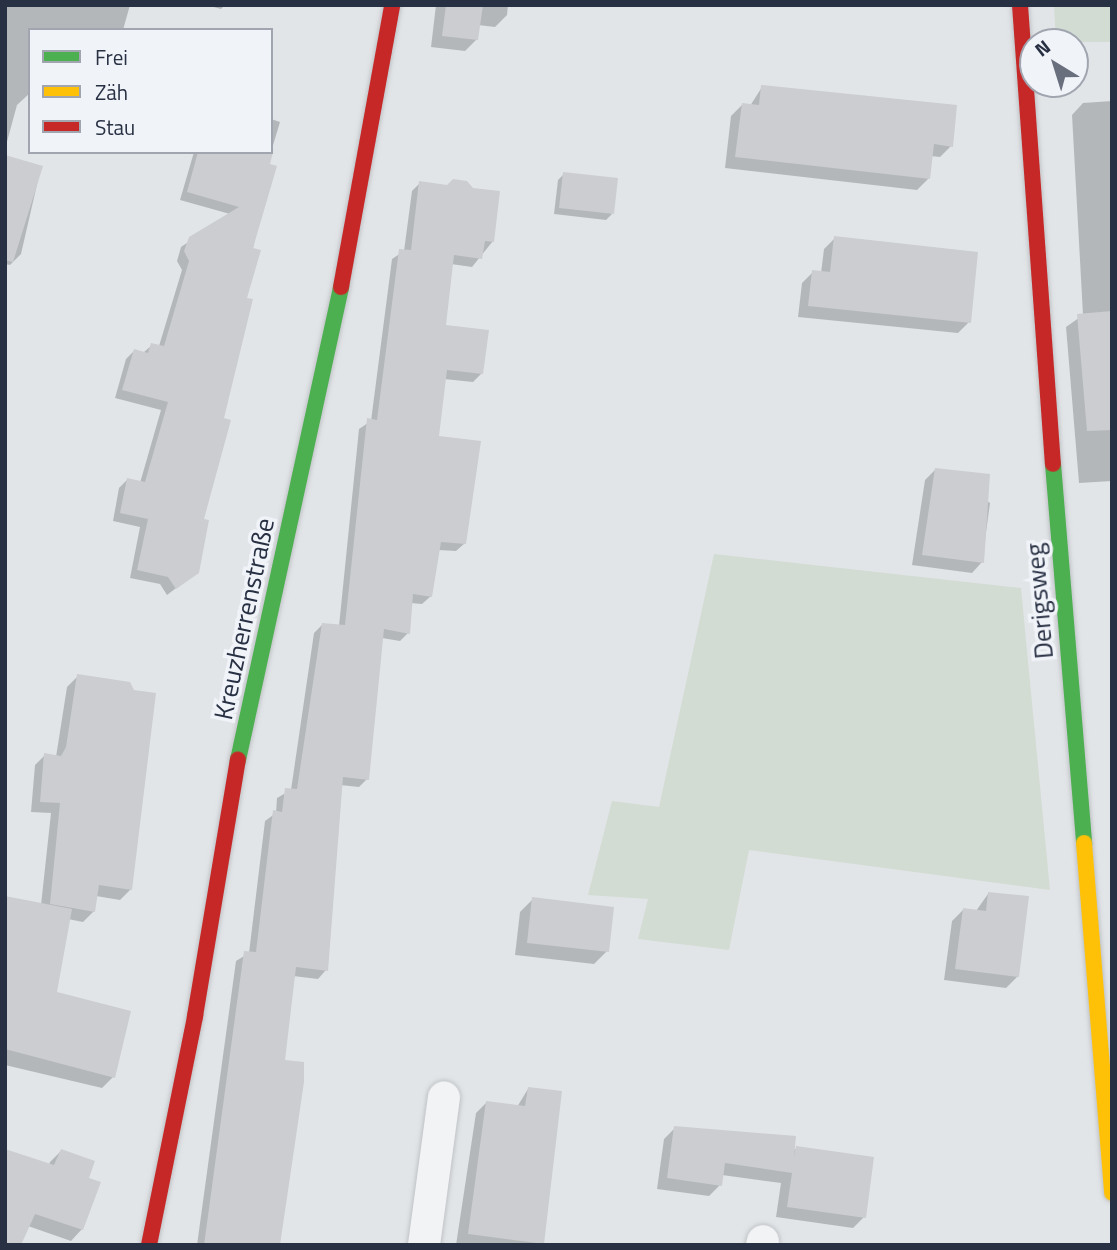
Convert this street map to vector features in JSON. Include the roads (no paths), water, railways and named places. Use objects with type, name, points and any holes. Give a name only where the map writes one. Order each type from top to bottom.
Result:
[{"type":"street","name":"Kreuzherrenstraße","points":[[149,1245],[195,1016],[228,813],[344,273],[392,5]]},
{"type":"street","name":"Derigsweg","points":[[1020,5],[1033,215],[1112,1193]]},
{"type":"street","points":[[424,1245],[444,1097]]}]
